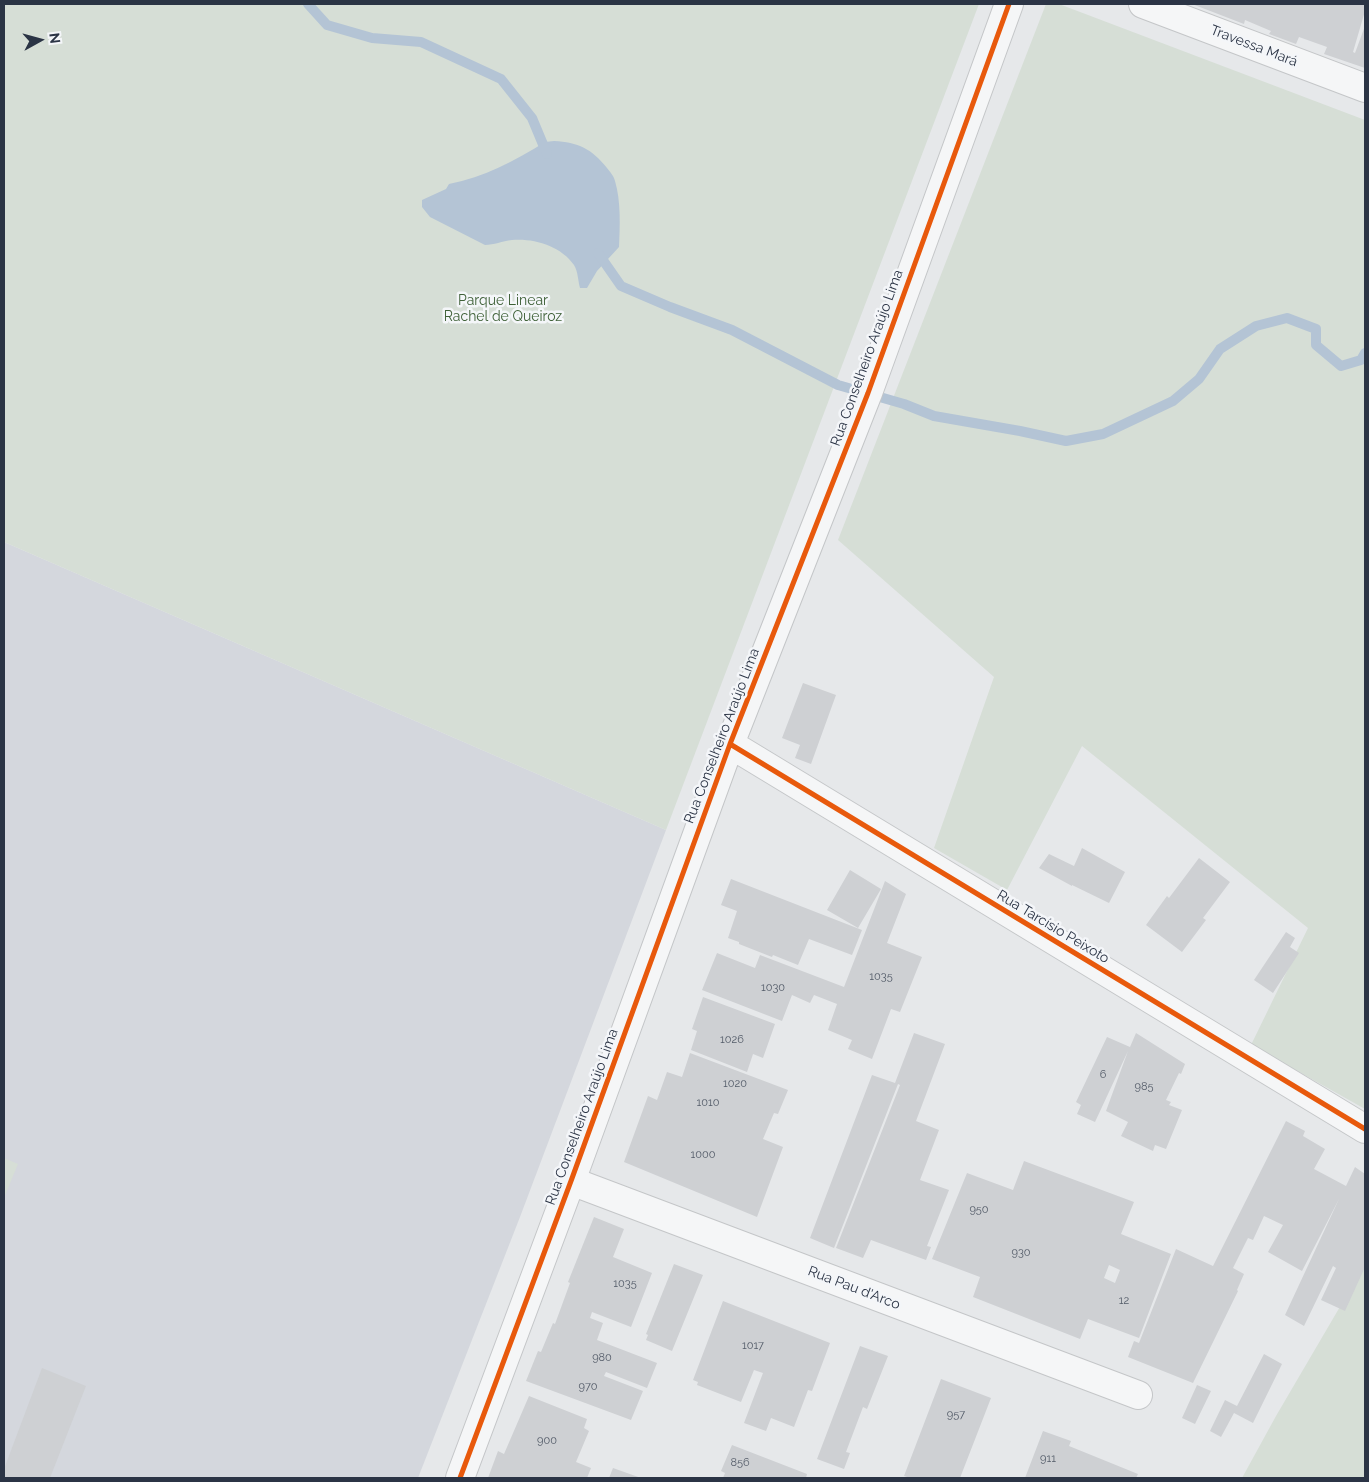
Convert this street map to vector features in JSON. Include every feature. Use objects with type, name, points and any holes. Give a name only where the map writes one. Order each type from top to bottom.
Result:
[{"type":"street","name":"Rua Conselheiro Araújo Lima","points":[[460,1478],[571,1181],[730,744],[868,393],[1009,4]]},
{"type":"street","name":"Travessa Mará","points":[[1143,4],[1365,88]]},
{"type":"street","name":"Rua Tarcísio Peixoto","points":[[730,744],[1365,1129]]},
{"type":"street","name":"Rua Pau d'Arco","points":[[571,1181],[1138,1395]]},
{"type":"shaded area","points":[[4,542],[666,830],[520,1217],[418,1478],[4,1478]]},
{"type":"green space","name":"Parque Linear Rachel de Queiroz","points":[[4,4],[979,4],[666,830],[4,542]]},
{"type":"green space","points":[[1046,4],[1059,4],[1365,120],[1365,1109],[1251,1045],[1308,928],[1082,746],[1007,890],[934,848],[994,677],[838,540]]},
{"type":"green space","points":[[4,1158],[18,1164],[4,1198]]},
{"type":"green space","points":[[1365,1264],[1365,1478],[1242,1478],[1276,1416]]},
{"type":"water","points":[[545,142],[570,143],[590,151],[612,174],[617,189],[620,214],[619,247],[597,271],[587,288],[580,288],[574,265],[569,258],[554,248],[529,240],[485,245],[430,217],[422,207],[422,200],[446,189],[449,184],[487,173],[511,162]]},
{"type":"building","points":[[1192,4],[1365,4],[1365,11],[1353,52],[1355,53],[1365,26],[1365,68],[1324,54],[1327,47],[1299,37],[1296,44],[1269,34],[1271,31],[1245,20],[1244,24]]},
{"type":"building","points":[[803,683],[836,695],[811,764],[795,758],[800,745],[782,738]]},
{"type":"building","points":[[1082,848],[1125,872],[1109,903],[1039,868],[1049,854],[1074,866]]},
{"type":"building","points":[[1199,858],[1230,882],[1203,918],[1206,920],[1182,952],[1146,925],[1167,896],[1169,898]]},
{"type":"building","points":[[850,870],[881,889],[858,928],[827,910]]},
{"type":"building","points":[[731,879],[862,930],[852,955],[809,939],[798,965],[773,955],[772,957],[728,938],[737,911],[721,905]]},
{"type":"building","points":[[885,881],[906,894],[887,943],[922,957],[900,1012],[891,1009],[872,1059],[848,1049],[852,1040],[828,1030],[837,1004],[814,995],[810,1003],[792,995],[782,1021],[702,990],[717,953],[755,968],[760,955],[844,987]]},
{"type":"building","points":[[1286,932],[1295,938],[1290,947],[1299,953],[1273,993],[1254,980]]},
{"type":"building","points":[[703,997],[775,1024],[763,1058],[753,1054],[747,1072],[691,1050],[697,1031],[692,1029]]},
{"type":"building","points":[[914,1033],[945,1044],[916,1121],[939,1130],[920,1180],[949,1190],[927,1246],[931,1247],[926,1260],[871,1240],[863,1258],[836,1248],[900,1085],[898,1084],[834,1248],[810,1238],[872,1075],[895,1083]]},
{"type":"building","points":[[1136,1033],[1185,1064],[1166,1100],[1171,1102],[1169,1105],[1182,1110],[1166,1149],[1155,1145],[1153,1151],[1121,1136],[1128,1122],[1106,1111],[1128,1051],[1095,1122],[1077,1114],[1081,1105],[1076,1102],[1107,1037],[1130,1047]]},
{"type":"building","points":[[690,1053],[788,1090],[778,1114],[774,1113],[763,1139],[783,1147],[757,1217],[624,1162],[648,1096],[657,1100],[667,1072],[682,1077]]},
{"type":"building","points":[[1286,1121],[1305,1131],[1303,1136],[1325,1149],[1314,1169],[1346,1186],[1355,1167],[1365,1174],[1365,1267],[1345,1311],[1321,1300],[1336,1268],[1333,1266],[1304,1326],[1285,1315],[1339,1199],[1302,1271],[1268,1252],[1283,1225],[1264,1216],[1253,1240],[1248,1238],[1233,1268],[1244,1274],[1238,1291],[1193,1383],[1128,1357],[1134,1341],[1139,1343],[1176,1249],[1213,1266]]},
{"type":"building","points":[[1024,1161],[1134,1202],[1121,1234],[1171,1254],[1139,1338],[1088,1319],[1080,1339],[973,1297],[980,1277],[932,1259],[967,1173],[1013,1190]],"holes":[[[1109,1265],[1120,1270],[1115,1283],[1104,1278]]]},
{"type":"building","points":[[594,1217],[624,1229],[613,1257],[652,1273],[631,1327],[592,1312],[590,1318],[603,1323],[597,1340],[657,1363],[647,1388],[606,1372],[604,1376],[643,1391],[631,1420],[526,1381],[538,1351],[541,1352],[553,1323],[555,1324],[570,1283],[568,1282]]},
{"type":"building","points":[[674,1264],[703,1275],[672,1351],[646,1340],[648,1335],[646,1334]]},
{"type":"building","points":[[723,1301],[830,1343],[812,1391],[808,1390],[794,1427],[771,1418],[766,1431],[744,1423],[763,1373],[754,1370],[741,1402],[697,1385],[698,1382],[693,1380]]},
{"type":"building","points":[[860,1346],[888,1356],[867,1409],[863,1407],[846,1452],[850,1453],[844,1469],[817,1459]]},
{"type":"building","points":[[1264,1354],[1282,1364],[1253,1423],[1234,1413],[1221,1437],[1210,1431],[1225,1400],[1237,1406]]},
{"type":"building","points":[[42,1368],[86,1386],[50,1478],[4,1478],[4,1469]]},
{"type":"building","points":[[941,1379],[991,1398],[960,1478],[910,1478],[904,1476]]},
{"type":"building","points":[[1197,1385],[1211,1391],[1195,1424],[1182,1418]]},
{"type":"building","points":[[529,1396],[587,1419],[584,1428],[589,1431],[576,1462],[591,1468],[587,1478],[488,1478],[498,1451],[504,1454]]},
{"type":"building","points":[[1043,1431],[1071,1441],[1069,1446],[1138,1474],[1136,1478],[1025,1478]]},
{"type":"building","points":[[732,1445],[807,1474],[806,1478],[723,1478],[725,1473],[721,1471]]},
{"type":"building","points":[[613,1468],[641,1478],[609,1478]]},
{"type":"waterway","points":[[308,4],[327,25],[372,38],[421,42],[501,79],[532,118],[547,154]]},
{"type":"waterway","points":[[598,253],[621,286],[732,330],[838,385],[904,404],[934,416],[1066,441],[1103,434],[1173,401],[1199,379],[1220,349],[1256,326],[1287,318],[1316,329],[1316,345],[1341,366],[1361,360],[1365,353]]},
{"type":"cycle path","points":[[460,1478],[571,1181],[730,744],[868,393],[1009,4]]},
{"type":"cycle path","points":[[730,744],[1365,1129]]}]
